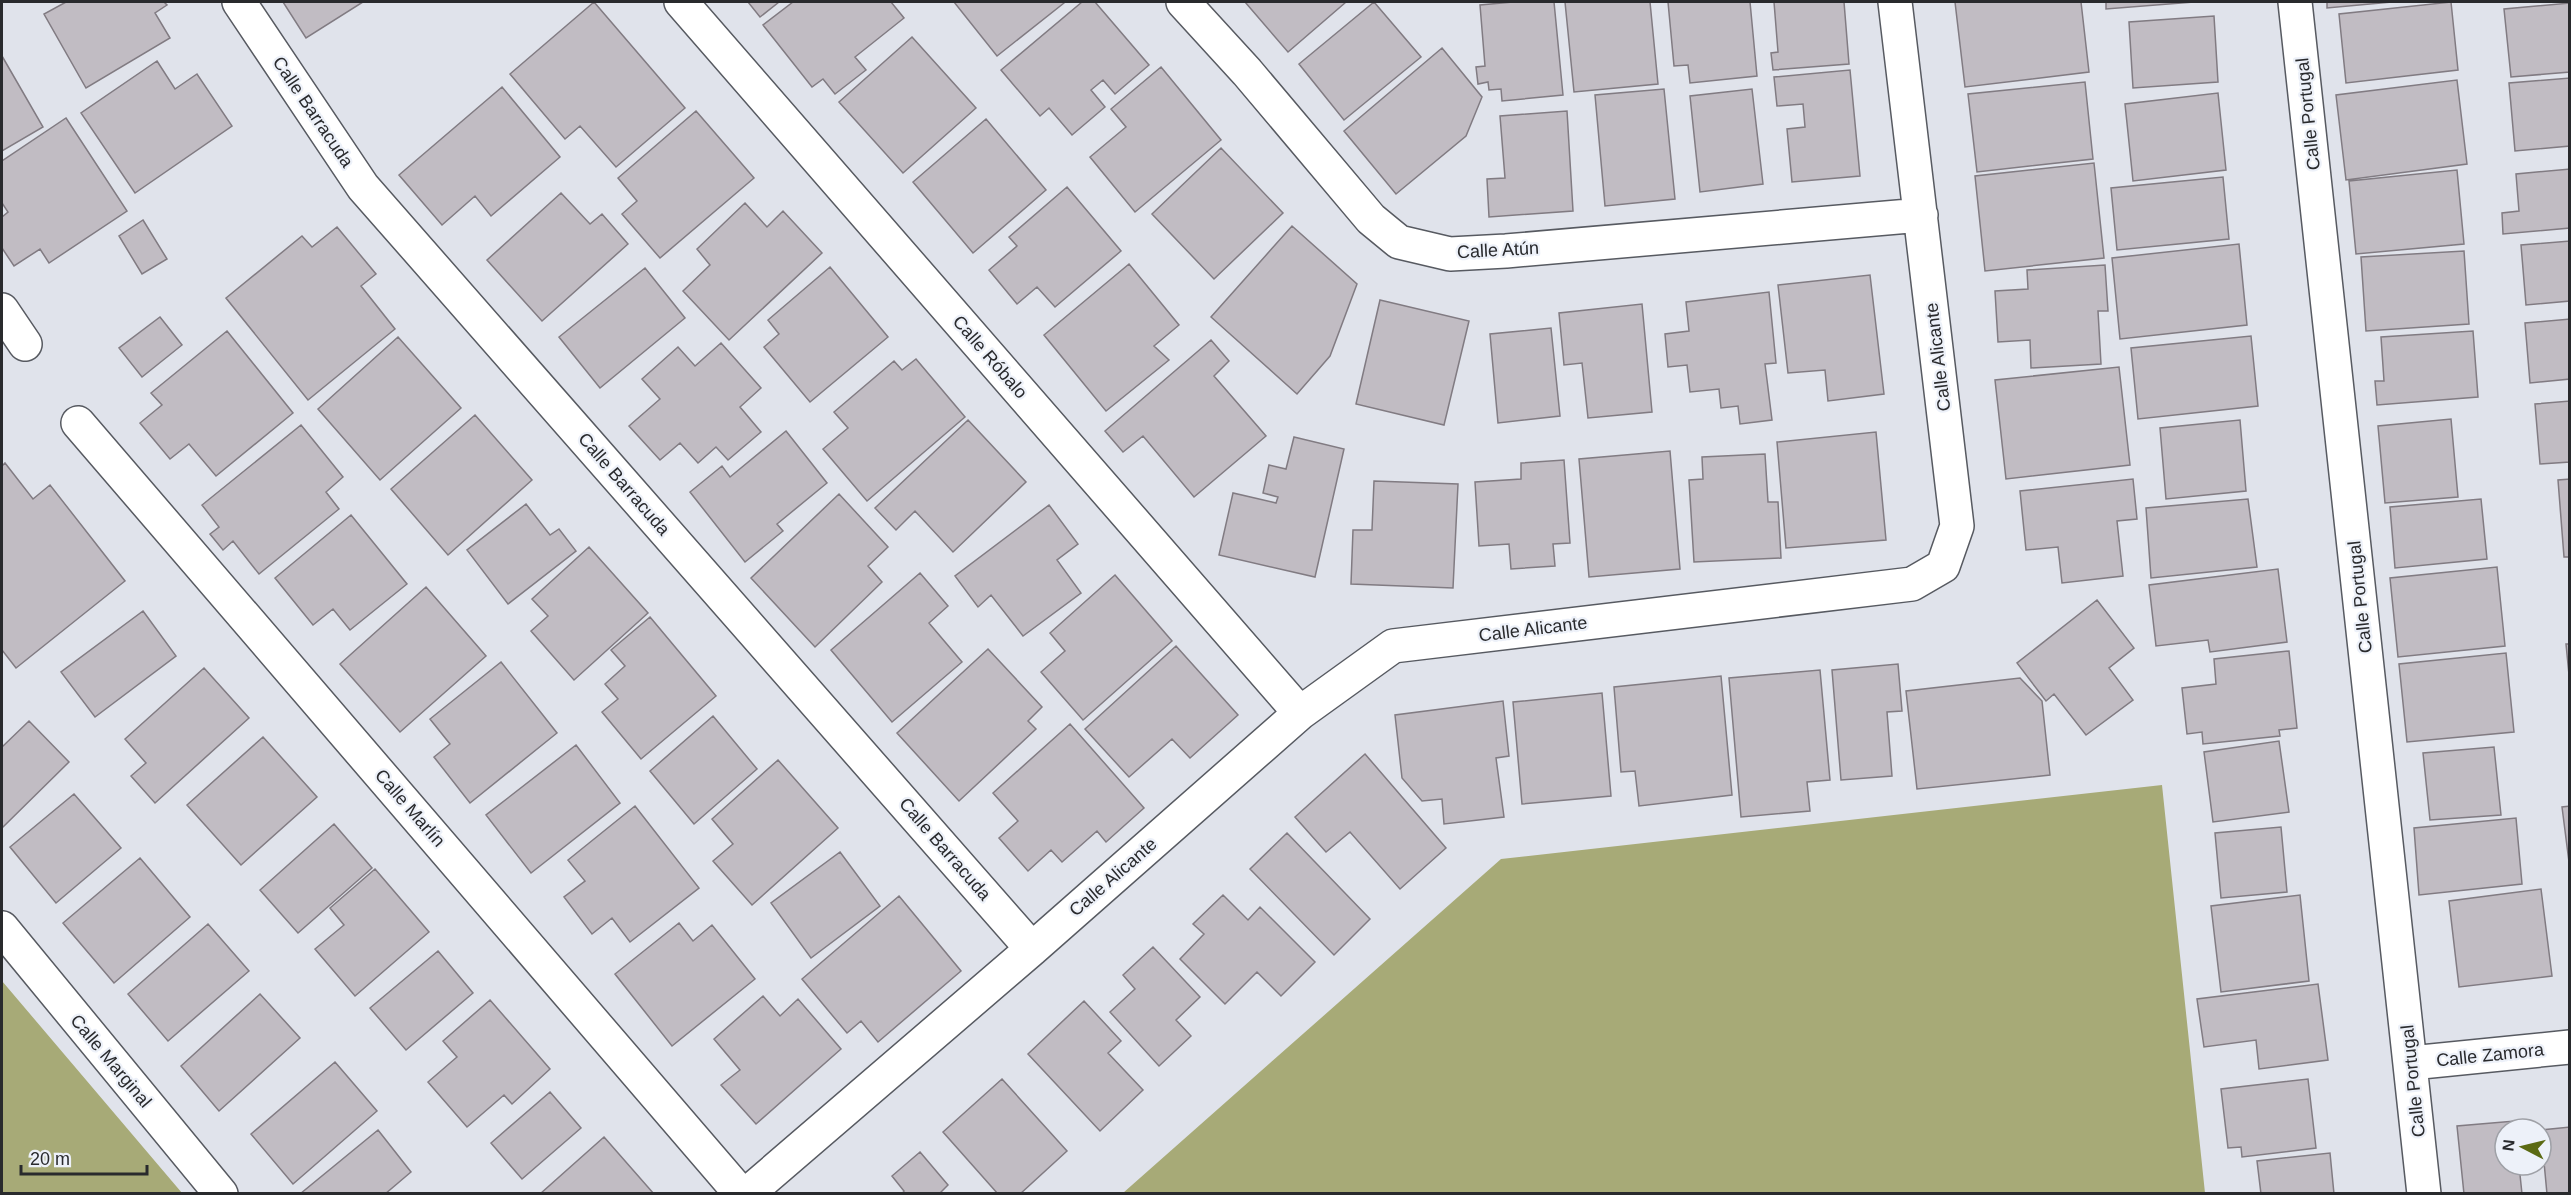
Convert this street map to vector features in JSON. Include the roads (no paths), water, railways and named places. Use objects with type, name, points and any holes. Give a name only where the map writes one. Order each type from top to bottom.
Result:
[{"type":"street","name":"Calle Barracuda","points":[[239,2],[363,187],[1032,949]]},
{"type":"street","name":"Calle Róbalo","points":[[681,2],[1300,713]]},
{"type":"street","name":"Calle Atún","points":[[1183,2],[1247,72],[1371,219],[1399,242],[1450,254],[1921,215]]},
{"type":"street","name":"Calle Alicante","points":[[747,1194],[1032,949],[1300,713],[1393,646],[1912,584],[1942,566],[1957,526],[1895,2]]},
{"type":"street","name":"Calle Portugal","points":[[2295,2],[2424,1194]]},
{"type":"street","points":[[2,310],[25,344]]},
{"type":"street","name":"Calle Marlín","points":[[78,423],[741,1194]]},
{"type":"street","name":"Calle Marginal","points":[[2,928],[221,1194]]},
{"type":"street","name":"Calle Zamora","points":[[2411,1063],[2570,1047]]}]
